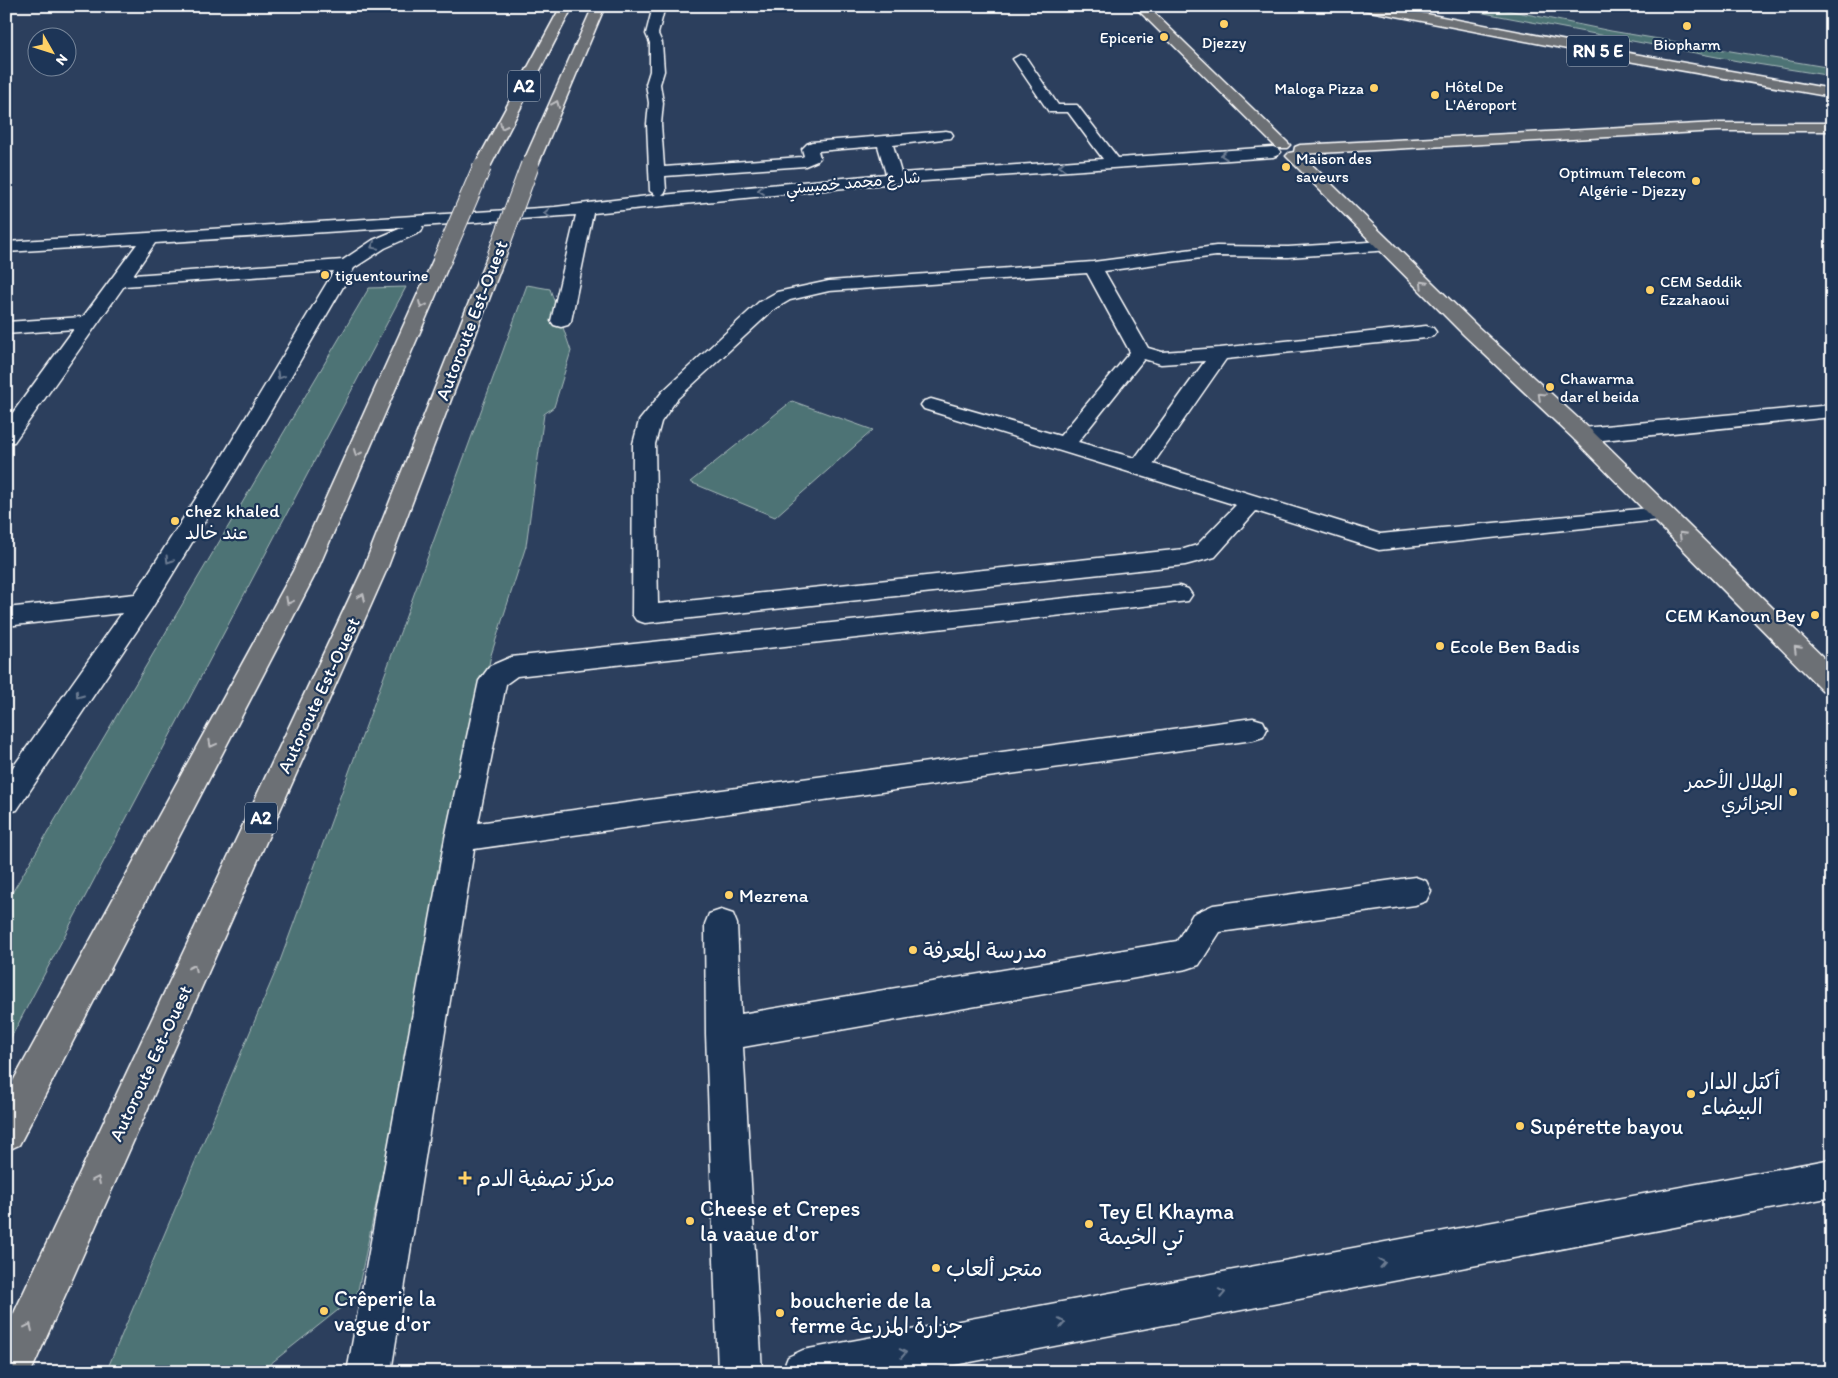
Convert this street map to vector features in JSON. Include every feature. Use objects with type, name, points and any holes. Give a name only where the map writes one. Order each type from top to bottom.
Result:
[{"type":"main road","name":"A2","points":[[6,1132],[304,571],[482,167],[567,6]]},
{"type":"main road","name":"Autoroute Est-Ouest","points":[[9,1372],[375,569],[530,165],[599,6]]},
{"type":"main road","points":[[1140,6],[1471,331],[1583,435],[1660,514],[1832,683]]},
{"type":"main road","name":"RN 5 E","points":[[1365,6],[1832,95]]},
{"type":"main road","name":"RN 5 E","points":[[1406,6],[1512,28],[1832,84]]},
{"type":"main road","points":[[1432,6],[1512,25],[1706,62]]},
{"type":"main road","points":[[544,22],[544,47]]},
{"type":"main road","points":[[1288,151],[1717,127],[1832,127]]},
{"type":"street","points":[[659,6],[652,34],[656,43],[657,71],[653,84],[656,103],[654,124],[659,200]]},
{"type":"street","points":[[1020,59],[1054,108],[1072,108],[1113,162]]},
{"type":"street","points":[[657,172],[806,161],[812,158],[810,149],[812,147],[946,135]]},
{"type":"street","points":[[884,141],[895,178]]},
{"type":"street","name":"شارع محمد خميستي","points":[[6,247],[585,210],[659,200],[895,178],[1288,151]]},
{"type":"street","points":[[562,321],[585,210]]},
{"type":"street","points":[[6,801],[143,602],[227,467],[347,265],[378,244],[434,220]]},
{"type":"street","points":[[6,437],[150,238]]},
{"type":"street","points":[[1251,503],[1206,551],[1185,557],[645,614],[644,444],[650,421],[670,396],[766,306],[784,296],[830,286],[1093,267],[1216,251],[1288,252],[1385,246]]},
{"type":"street","points":[[120,281],[347,265]]},
{"type":"street","points":[[1093,267],[1140,352],[1161,358],[1220,354],[1426,332]]},
{"type":"street","points":[[6,328],[90,322]]},
{"type":"street","points":[[1064,445],[1140,352]]},
{"type":"street","points":[[1140,467],[1220,354]]},
{"type":"street","points":[[930,405],[1140,467],[1379,542],[1660,514]]},
{"type":"street","points":[[1583,435],[1832,412]]},
{"type":"street","points":[[369,1372],[460,838],[493,681],[500,673],[511,667],[1179,595]]},
{"type":"street","points":[[6,617],[143,602]]},
{"type":"street","points":[[460,838],[1253,729]]},
{"type":"street","points":[[724,1034],[1187,954],[1205,924],[1213,919],[1348,898],[1416,891]]},
{"type":"street","points":[[721,924],[724,1034],[740,1372]]},
{"type":"street","points":[[826,1370],[1832,1178]]},
{"type":"green space","points":[[1447,6],[1487,6],[1611,31],[1832,68],[1832,76],[1738,61]]},
{"type":"green space","points":[[527,285],[550,289],[571,351],[554,407],[544,414],[526,546],[491,655],[357,1295],[260,1372],[106,1372],[280,961]]},
{"type":"green space","points":[[406,287],[6,1047],[6,903],[369,288]]},
{"type":"green space","points":[[792,401],[873,430],[775,517],[690,482]]},
{"type":"place","name":"Djezzy","points":[[1224,24]]},
{"type":"place","name":"Biopharm","points":[[1687,26]]},
{"type":"place","name":"Epicerie","points":[[1164,37]]},
{"type":"place","name":"Maloga Pizza","points":[[1374,88]]},
{"type":"place","name":"Hôtel De L'Aéroport","points":[[1435,95]]},
{"type":"place","name":"Maison des saveurs","points":[[1286,167]]},
{"type":"place","name":"Optimum Telecom Algérie - Djezzy","points":[[1696,181]]},
{"type":"place","name":"tiguentourine","points":[[325,275]]},
{"type":"place","name":"CEM Seddik Ezzahaoui","points":[[1650,290]]},
{"type":"place","name":"Chawarma dar el beida","points":[[1550,387]]},
{"type":"place","name":"chez khaled عند خالد","points":[[175,521]]},
{"type":"place","name":"CEM Kanoun Bey","points":[[1815,615]]},
{"type":"place","name":"Ecole Ben Badis","points":[[1440,646]]},
{"type":"place","name":"الهلال الأحمر الجزائري","points":[[1793,792]]},
{"type":"place","name":"Mezrena","points":[[729,895]]},
{"type":"place","name":"مدرسة المعرفة","points":[[913,950]]},
{"type":"place","name":"أكتل الدار البيضاء","points":[[1691,1094]]},
{"type":"place","name":"Supérette bayou","points":[[1520,1126]]},
{"type":"place","name":"مركز تصفية الدم","points":[[465,1178]]},
{"type":"place","name":"Cheese et Crepes la vaaue d'or","points":[[690,1221]]},
{"type":"place","name":"Tey El Khayma تي الخيمة","points":[[1089,1224]]},
{"type":"place","name":"متجر ألعاب","points":[[936,1268]]},
{"type":"place","name":"Crêperie la vague d'or","points":[[324,1311]]},
{"type":"place","name":"boucherie de la ferme جزارة المزرعة","points":[[780,1313]]}]
